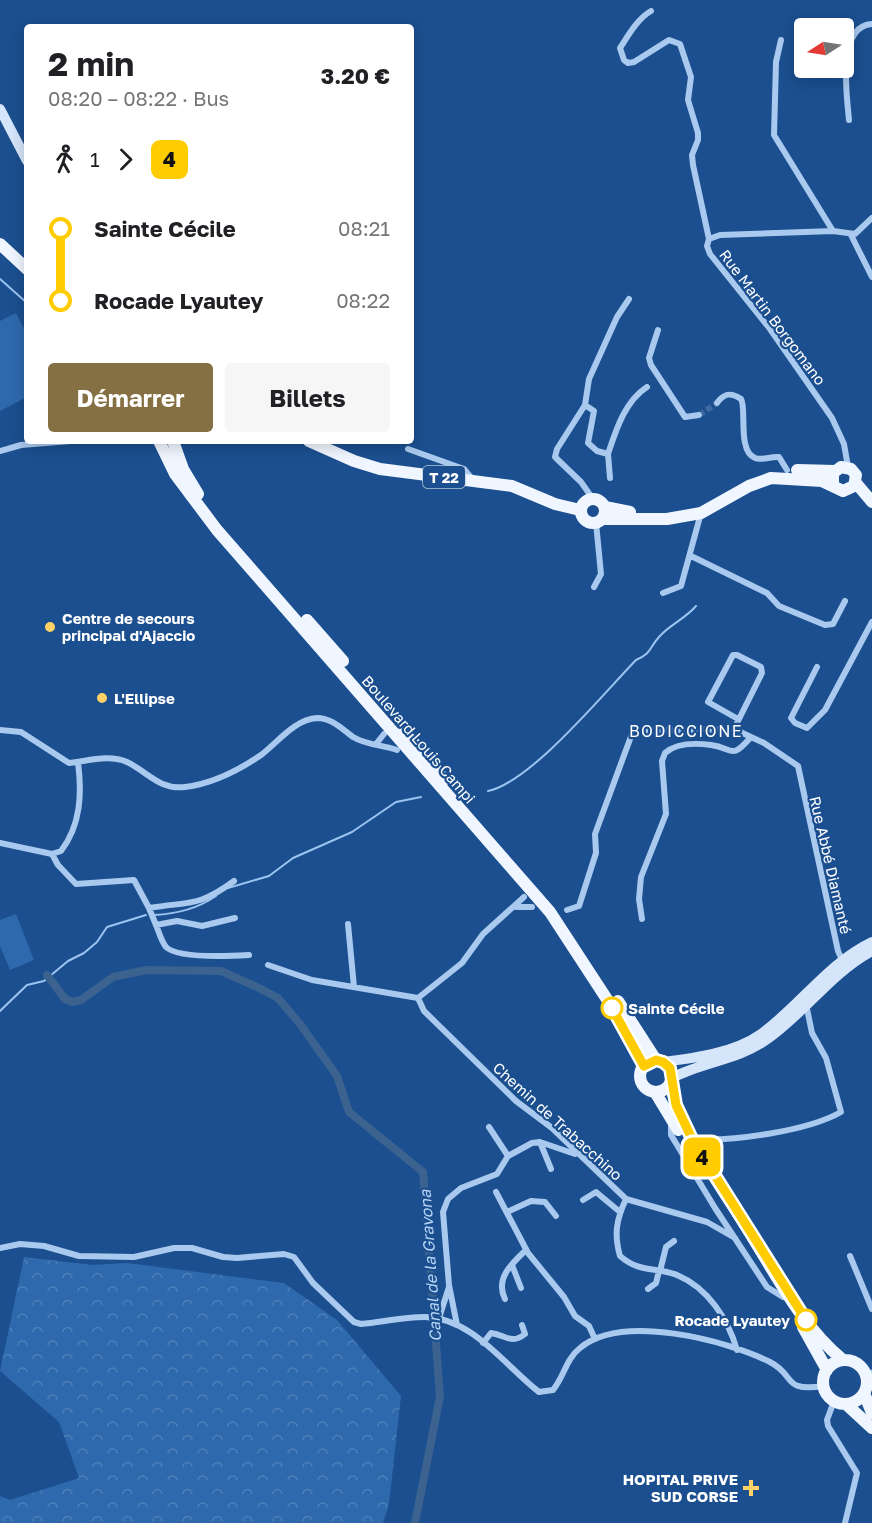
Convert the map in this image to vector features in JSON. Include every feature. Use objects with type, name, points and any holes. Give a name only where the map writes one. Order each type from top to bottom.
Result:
[{"type":"main road","points":[[0,109],[24,155]]},
{"type":"main road","points":[[0,244],[24,265]]},
{"type":"main road","name":"Boulevard Louis Campi","points":[[160,444],[175,474],[217,530],[549,912],[598,984],[644,1066]]},
{"type":"main road","name":"Boulevard Louis Campi","points":[[174,444],[193,488],[215,516],[426,755],[518,867],[556,906],[659,1061]]},
{"type":"main road","name":"T 22","points":[[316,444],[354,461],[380,469],[512,486],[555,504],[580,510]]},
{"type":"main road","points":[[701,510],[754,476],[787,470],[835,471],[848,467],[854,471],[856,483],[872,502]]},
{"type":"main road","points":[[833,484],[832,477],[835,471]]},
{"type":"main road","points":[[601,517],[600,501],[593,499],[586,501],[580,510],[585,521],[601,517],[615,510],[664,513],[701,510],[749,486],[771,478],[804,478],[833,484],[839,490],[847,491],[856,483]]},
{"type":"main road","points":[[872,942],[761,1034],[740,1045],[719,1052],[659,1061],[644,1066],[641,1081],[648,1089],[655,1092],[815,1346],[827,1370],[824,1386],[840,1403],[872,1428]]},
{"type":"main road","points":[[845,964],[872,951]]},
{"type":"main road","points":[[655,1092],[664,1090],[671,1081],[687,1070],[744,1052],[766,1040],[804,1000]]},
{"type":"main road","points":[[659,1061],[670,1068],[680,1117],[692,1139],[806,1320],[830,1349],[843,1360],[860,1366],[869,1375],[864,1393],[856,1401],[840,1403]]},
{"type":"main road","points":[[827,1370],[843,1360]]},
{"type":"main road","points":[[864,1393],[872,1413]]},
{"type":"street","points":[[651,11],[644,15],[624,41],[620,54],[628,63],[634,62],[669,40],[680,44],[691,77],[688,100],[698,140],[692,155],[709,239]]},
{"type":"street","points":[[849,120],[846,77],[851,39],[860,27],[872,24]]},
{"type":"street","points":[[781,40],[776,62],[774,135],[833,231]]},
{"type":"street","points":[[872,218],[858,232],[851,235],[872,277]]},
{"type":"street","name":"Rue Martin Borgomano","points":[[848,467],[844,444],[832,418],[770,329],[706,246],[709,239],[720,235],[833,231],[851,235]]},
{"type":"street","points":[[593,499],[581,482],[555,457],[557,449],[585,405],[589,379],[617,317],[629,299]]},
{"type":"street","points":[[658,330],[649,358],[651,365],[685,417],[699,415]]},
{"type":"street","points":[[610,478],[608,454],[616,428],[639,392],[647,387]]},
{"type":"street","points":[[717,403],[722,396],[728,394],[741,399],[744,408],[741,424],[750,455],[756,458],[779,457],[787,470]]},
{"type":"street","points":[[585,405],[594,411],[588,443],[597,451],[608,454]]},
{"type":"street","points":[[0,451],[34,444]]},
{"type":"street","points":[[408,448],[464,469],[474,480]]},
{"type":"street","points":[[663,592],[681,586],[701,510]]},
{"type":"street","points":[[594,587],[601,574],[601,517]]},
{"type":"street","points":[[690,556],[767,593],[779,606],[825,625],[833,624],[846,601]]},
{"type":"street","points":[[817,668],[791,718],[795,723],[807,728],[816,722],[825,710],[872,622]]},
{"type":"street","points":[[734,729],[762,673],[761,667],[733,655],[708,702],[738,719]]},
{"type":"street","points":[[0,730],[16,729],[65,762],[115,758],[127,762],[160,784],[185,787],[210,781],[247,764],[306,720],[327,720],[356,738],[397,750]]},
{"type":"street","points":[[567,910],[579,906],[596,853],[595,834],[633,731],[734,729],[752,737],[741,748],[734,751],[728,752],[712,745],[677,745],[665,753],[662,761],[666,814],[641,877],[639,898],[642,919]]},
{"type":"street","points":[[376,744],[384,734]]},
{"type":"street","name":"Rue Abbé Diamanté","points":[[752,737],[798,766],[804,800],[845,964]]},
{"type":"street","points":[[0,843],[52,854],[61,851],[78,813],[82,793],[78,762]]},
{"type":"street","points":[[52,854],[58,865],[76,884],[134,880],[149,908],[163,944],[175,951],[222,956],[249,955]]},
{"type":"street","points":[[149,908],[194,903],[210,897],[234,881]]},
{"type":"street","points":[[268,965],[312,980],[418,998],[462,963],[483,934],[516,907],[524,897]]},
{"type":"street","points":[[516,907],[532,907]]},
{"type":"street","points":[[156,925],[177,921],[202,926],[235,918]]},
{"type":"street","points":[[348,924],[354,987]]},
{"type":"street","name":"Chemin de Trabacchino","points":[[418,998],[424,1011],[516,1101],[552,1128],[578,1156],[626,1199],[707,1222],[735,1238]]},
{"type":"street","points":[[692,1139],[736,1138],[768,1133],[841,1112],[826,1058],[812,1033],[804,1000]]},
{"type":"street","points":[[670,1115],[671,1135],[715,1208],[767,1287],[783,1297]]},
{"type":"street","points":[[489,1127],[508,1155]]},
{"type":"street","points":[[540,1142],[551,1169]]},
{"type":"street","points":[[457,1325],[449,1285],[443,1212],[448,1199],[461,1188],[497,1174],[508,1155],[532,1143],[540,1142],[578,1156]]},
{"type":"street","points":[[496,1192],[526,1250],[564,1297],[575,1316],[589,1326],[595,1339]]},
{"type":"street","points":[[583,1200],[596,1192],[620,1212]]},
{"type":"street","points":[[626,1199],[620,1212],[615,1239],[620,1256],[642,1270],[677,1275],[701,1290],[726,1320],[737,1350]]},
{"type":"street","points":[[507,1212],[531,1201],[551,1207],[556,1216]]},
{"type":"street","points":[[707,1222],[715,1208]]},
{"type":"street","points":[[648,1289],[656,1283],[666,1247],[674,1241]]},
{"type":"street","points":[[0,1248],[20,1244],[44,1246],[79,1256],[134,1257],[174,1248],[192,1248],[223,1257],[237,1258],[284,1254],[294,1257],[313,1283],[354,1322],[361,1324],[425,1317],[439,1318],[457,1325],[483,1343],[540,1392],[553,1390],[559,1383],[572,1354],[595,1339],[646,1330],[705,1338],[777,1366],[794,1386],[803,1388],[824,1386]]},
{"type":"street","points":[[505,1299],[500,1282],[526,1250]]},
{"type":"street","points":[[850,1256],[872,1310]]},
{"type":"street","points":[[512,1265],[520,1288]]},
{"type":"street","points":[[439,1318],[449,1285]]},
{"type":"street","points":[[483,1343],[491,1333],[507,1341],[519,1338],[525,1334],[522,1325]]},
{"type":"street","points":[[840,1403],[827,1420],[828,1426],[858,1473],[845,1523]]},
{"type":"green space","points":[[16,313],[24,329],[24,399],[0,411],[0,321]]},
{"type":"green space","points":[[16,914],[34,960],[10,970],[0,946],[0,920]]},
{"type":"green space","points":[[24,1257],[92,1265],[127,1263],[284,1283],[337,1320],[401,1396],[389,1504],[383,1523],[0,1523],[0,1496],[10,1500],[79,1478],[59,1422],[0,1371]]},
{"type":"waterway","points":[[0,279],[24,300]]},
{"type":"waterway","points":[[488,791],[525,772],[545,755],[636,660],[648,653],[663,633],[696,606]]},
{"type":"waterway","points":[[228,888],[269,876],[293,858],[352,832],[396,802],[421,797]]},
{"type":"waterway","points":[[154,915],[186,910],[216,896]]},
{"type":"waterway","points":[[0,1011],[27,985],[44,981],[68,961],[84,953],[97,942],[107,927],[146,915]]},
{"type":"waterway","name":"Canal de la Gravona","points":[[47,975],[65,999],[72,1002],[81,1000],[113,977],[146,970],[221,971],[278,998],[300,1024],[337,1076],[349,1112],[423,1172],[440,1396],[415,1523]]},
{"type":"tunnel","points":[[699,415],[717,403]]},
{"type":"bus line","name":"4","points":[[612,1008],[644,1066],[651,1061],[659,1060],[670,1068],[672,1073],[670,1083],[680,1117],[723,1192],[806,1320]]},
{"type":"place","name":"Centre de secours principal d'Ajaccio","points":[[50,627]]},
{"type":"place","name":"L'Ellipse","points":[[102,698]]},
{"type":"place","name":"Sainte Cécile","points":[[612,1008]]},
{"type":"place","name":"Rocade Lyautey","points":[[806,1320]]},
{"type":"place","name":"HOPITAL PRIVE SUD CORSE","points":[[751,1488]]},
{"type":"district","name":"BODICCIONE","points":[[686,731]]}]
